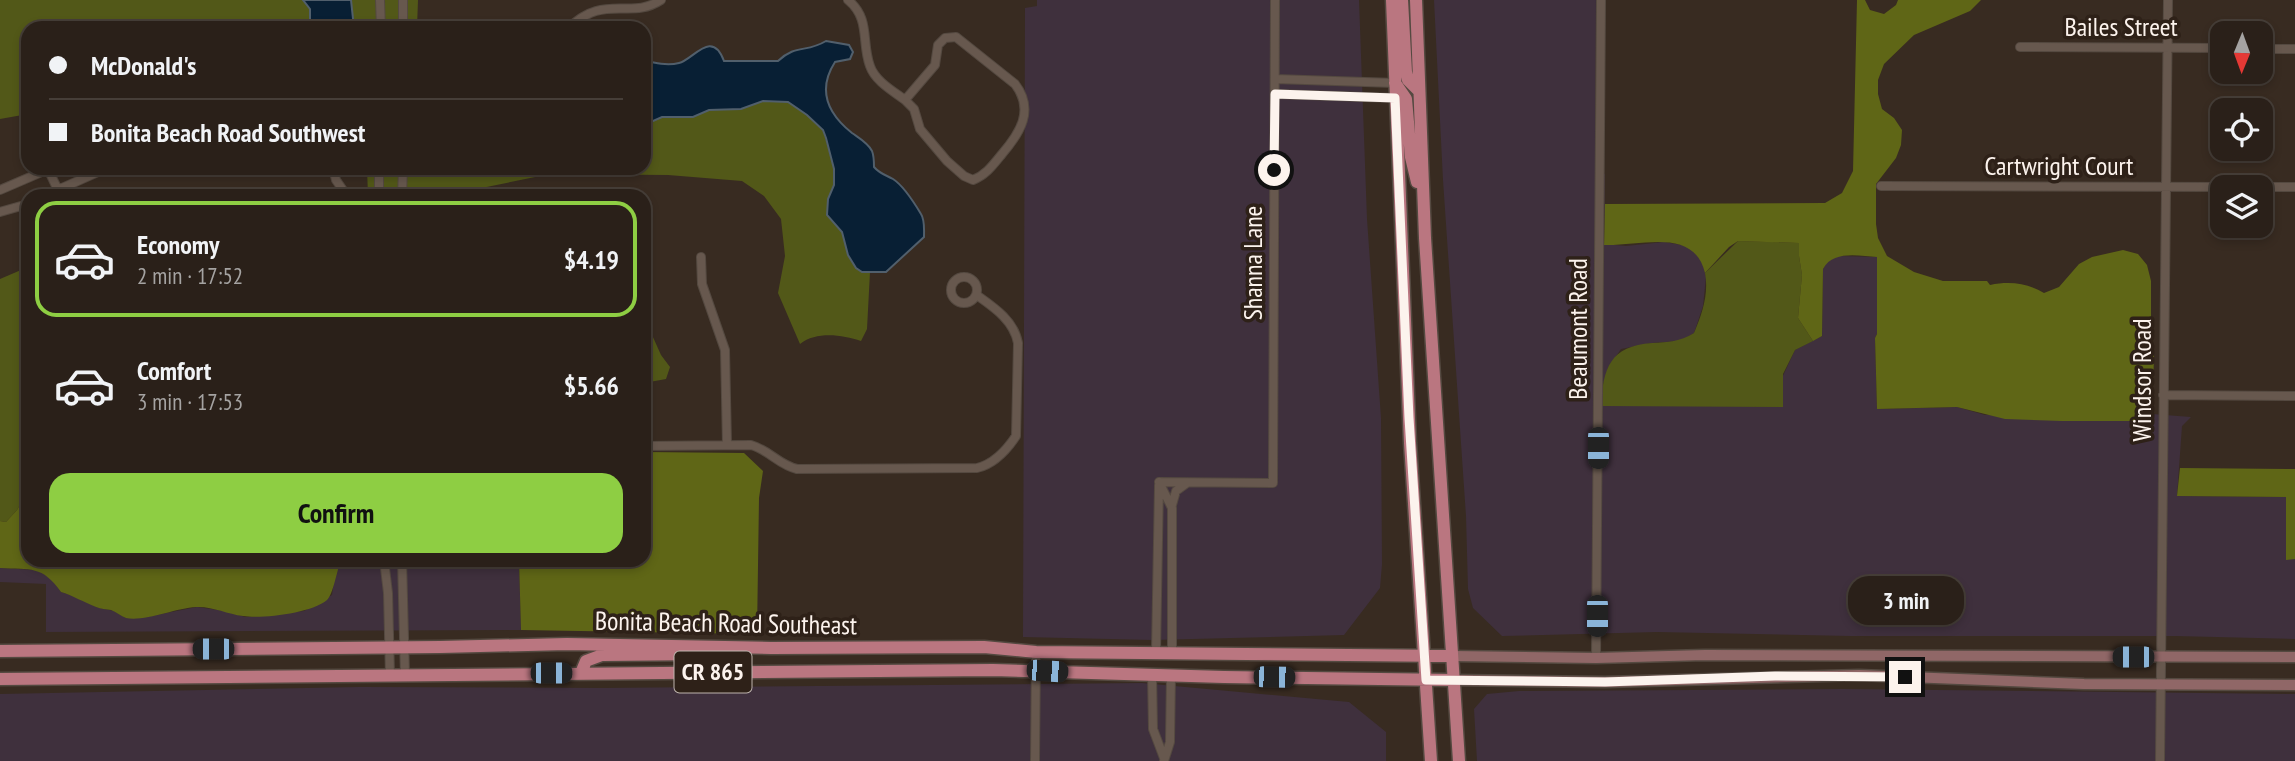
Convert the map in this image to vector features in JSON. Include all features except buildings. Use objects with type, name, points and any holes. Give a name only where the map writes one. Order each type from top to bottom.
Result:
[{"type":"main road","points":[[1392,0],[1411,456],[1431,761]]},
{"type":"main road","points":[[1402,0],[1406,72],[1408,80],[1419,91]]},
{"type":"main road","points":[[1416,0],[1424,210],[1458,761]]},
{"type":"main road","points":[[1395,83],[1406,99],[1411,157],[1424,210]]},
{"type":"main road","name":"Bonita Beach Road Southeast","points":[[0,651],[567,644],[984,647],[1036,652],[1452,656]]},
{"type":"main road","points":[[581,673],[586,661],[602,655],[712,654],[737,647]]},
{"type":"main road","name":"CR 865","points":[[1452,656],[2295,657]]},
{"type":"main road","points":[[1883,676],[1884,656]]},
{"type":"main road","name":"Bonita Beach Road Southeast","points":[[0,678],[1036,670],[1453,680]]},
{"type":"main road","name":"CR 865","points":[[1453,680],[1605,682],[1775,676],[1883,676],[2071,684],[2295,685]]},
{"type":"street","points":[[380,0],[381,21]]},
{"type":"street","points":[[403,0],[403,21]]},
{"type":"street","points":[[578,21],[598,10],[640,9],[650,7],[661,0]]},
{"type":"street","points":[[848,0],[861,14],[865,24],[870,66],[875,75],[914,109],[920,129],[947,162],[964,176],[973,180],[983,176],[1019,134],[1023,124],[1021,92],[956,37],[945,38],[938,45],[935,65],[905,100]]},
{"type":"street","name":"Shanna Lane","points":[[1188,482],[1273,483],[1275,0]]},
{"type":"street","name":"Beaumont Road","points":[[1596,658],[1601,0]]},
{"type":"street","name":"Windsor Road","points":[[2160,761],[2168,0]]},
{"type":"street","name":"Bailes Street","points":[[2020,47],[2210,48]]},
{"type":"street","points":[[2273,49],[2295,49]]},
{"type":"street","points":[[1275,79],[1395,83]]},
{"type":"street","points":[[1275,94],[1395,98]]},
{"type":"street","points":[[0,190],[36,175]]},
{"type":"street","points":[[60,189],[91,175]]},
{"type":"street","name":"Cartwright Court","points":[[1881,186],[2210,187]]},
{"type":"street","points":[[2273,187],[2295,187]]},
{"type":"street","points":[[0,212],[21,206]]},
{"type":"street","points":[[701,257],[702,284],[726,350],[727,445]]},
{"type":"street","points":[[651,446],[751,445],[761,448],[778,462],[797,469],[987,466],[1016,436],[1018,343],[1010,324],[978,296]]},
{"type":"street","points":[[2163,395],[2295,396]]},
{"type":"street","points":[[1159,482],[1188,482]]},
{"type":"street","points":[[1159,482],[1172,508]]},
{"type":"street","points":[[1156,652],[1159,482]]},
{"type":"street","points":[[1172,653],[1172,508],[1176,491],[1188,482]]},
{"type":"street","points":[[385,567],[390,676]]},
{"type":"street","points":[[402,567],[405,676]]},
{"type":"street","points":[[1035,761],[1036,652]]},
{"type":"street","points":[[1153,674],[1153,729],[1164,760]]},
{"type":"street","points":[[1164,760],[1170,742],[1171,675]]},
{"type":"shaded area","points":[[1037,0],[1359,0],[1367,219],[1381,418],[1382,564],[1380,588],[1344,635],[1153,640],[1023,637],[1025,8],[1037,6]]},
{"type":"shaded area","points":[[1434,0],[1596,0],[1595,172],[1605,174],[1604,244],[1626,246],[1664,242],[1682,245],[1695,250],[1703,262],[1706,277],[1703,306],[1694,333],[1681,341],[1621,349],[1608,368],[1602,389],[1769,406],[1795,350],[1822,336],[1823,269],[1827,261],[1838,256],[1877,257],[1877,409],[1957,407],[1985,415],[2152,414],[2191,417],[2182,426],[2177,496],[2286,497],[2286,559],[2295,559],[2295,639],[1657,632],[1502,636],[1473,608],[1468,589],[1466,516],[1443,180]]},
{"type":"shaded area","points":[[338,567],[519,567],[521,630],[46,632],[46,584],[0,582],[0,568],[38,570],[51,578],[61,592],[126,618],[197,607],[245,617],[304,611],[332,595]]},
{"type":"shaded area","points":[[1142,683],[1349,702],[1386,732],[1386,761],[0,761],[0,694],[360,687],[603,688]]},
{"type":"shaded area","points":[[1842,689],[2295,694],[2295,761],[1477,761],[1474,709],[1487,694],[1519,691]]},
{"type":"green space","points":[[0,0],[303,0],[310,9],[310,21],[21,21],[21,115],[0,119]]},
{"type":"green space","points":[[351,0],[418,0],[417,21],[353,21]]},
{"type":"green space","points":[[1857,0],[1865,0],[1870,10],[1884,14],[1896,5],[1898,0],[1981,0],[1970,11],[1914,35],[1884,64],[1878,80],[1882,109],[1894,118],[1902,130],[1901,145],[1896,158],[1876,184],[1878,238],[1887,256],[1914,272],[1943,281],[1987,281],[1990,285],[2018,284],[2044,293],[2059,287],[2079,264],[2092,257],[2123,250],[2138,254],[2147,265],[2151,281],[2154,357],[2152,415],[2133,421],[2062,421],[2005,419],[1957,407],[1877,409],[1877,257],[1855,255],[1833,259],[1827,263],[1823,269],[1822,336],[1813,341],[1798,318],[1802,275],[1799,243],[1738,241],[1705,273],[1699,259],[1690,249],[1678,244],[1650,242],[1604,245],[1605,204],[1825,203],[1842,193],[1853,171]]},
{"type":"green space","points":[[763,101],[788,102],[823,130],[834,169],[834,185],[828,199],[827,214],[842,232],[848,255],[862,272],[870,272],[867,329],[861,341],[822,336],[800,344],[778,293],[785,256],[781,219],[764,196],[742,181],[651,175],[651,122],[662,117],[693,117],[709,110],[741,109]]},
{"type":"green space","points":[[367,175],[545,175],[477,189],[368,189]]},
{"type":"green space","points":[[1738,241],[1800,243],[1802,275],[1798,318],[1813,341],[1795,350],[1783,374],[1783,407],[1601,406],[1607,370],[1618,354],[1638,345],[1674,341],[1694,333],[1705,296],[1705,273]]},
{"type":"green space","points":[[21,270],[21,503],[6,522],[0,521],[0,279]]},
{"type":"green space","points":[[651,333],[670,367],[666,379],[651,382]]},
{"type":"green space","points":[[651,452],[744,453],[763,471],[759,498],[757,634],[521,630],[519,567],[651,567]]},
{"type":"green space","points":[[2180,468],[2295,469],[2295,559],[2286,560],[2286,497],[2177,496]]},
{"type":"green space","points":[[21,503],[21,567],[339,567],[327,600],[299,612],[252,617],[196,607],[142,618],[126,618],[61,592],[42,573],[28,569],[0,568],[0,521],[6,522]]},
{"type":"water","points":[[303,0],[351,0],[353,21],[310,21],[310,9]]},
{"type":"water","points":[[826,41],[849,45],[853,52],[850,59],[835,62],[830,72],[827,100],[836,117],[873,153],[874,167],[901,186],[923,219],[924,237],[886,272],[862,272],[848,255],[842,232],[827,215],[828,199],[834,185],[834,169],[823,130],[788,102],[763,101],[741,109],[709,110],[693,117],[662,117],[651,122],[651,62],[679,63],[708,46],[719,51],[724,61],[778,61],[790,52]]},
{"type":"route","points":[[1274,170],[1275,94],[1395,98],[1409,418],[1426,680],[1605,682],[1775,676],[1905,677]]}]
